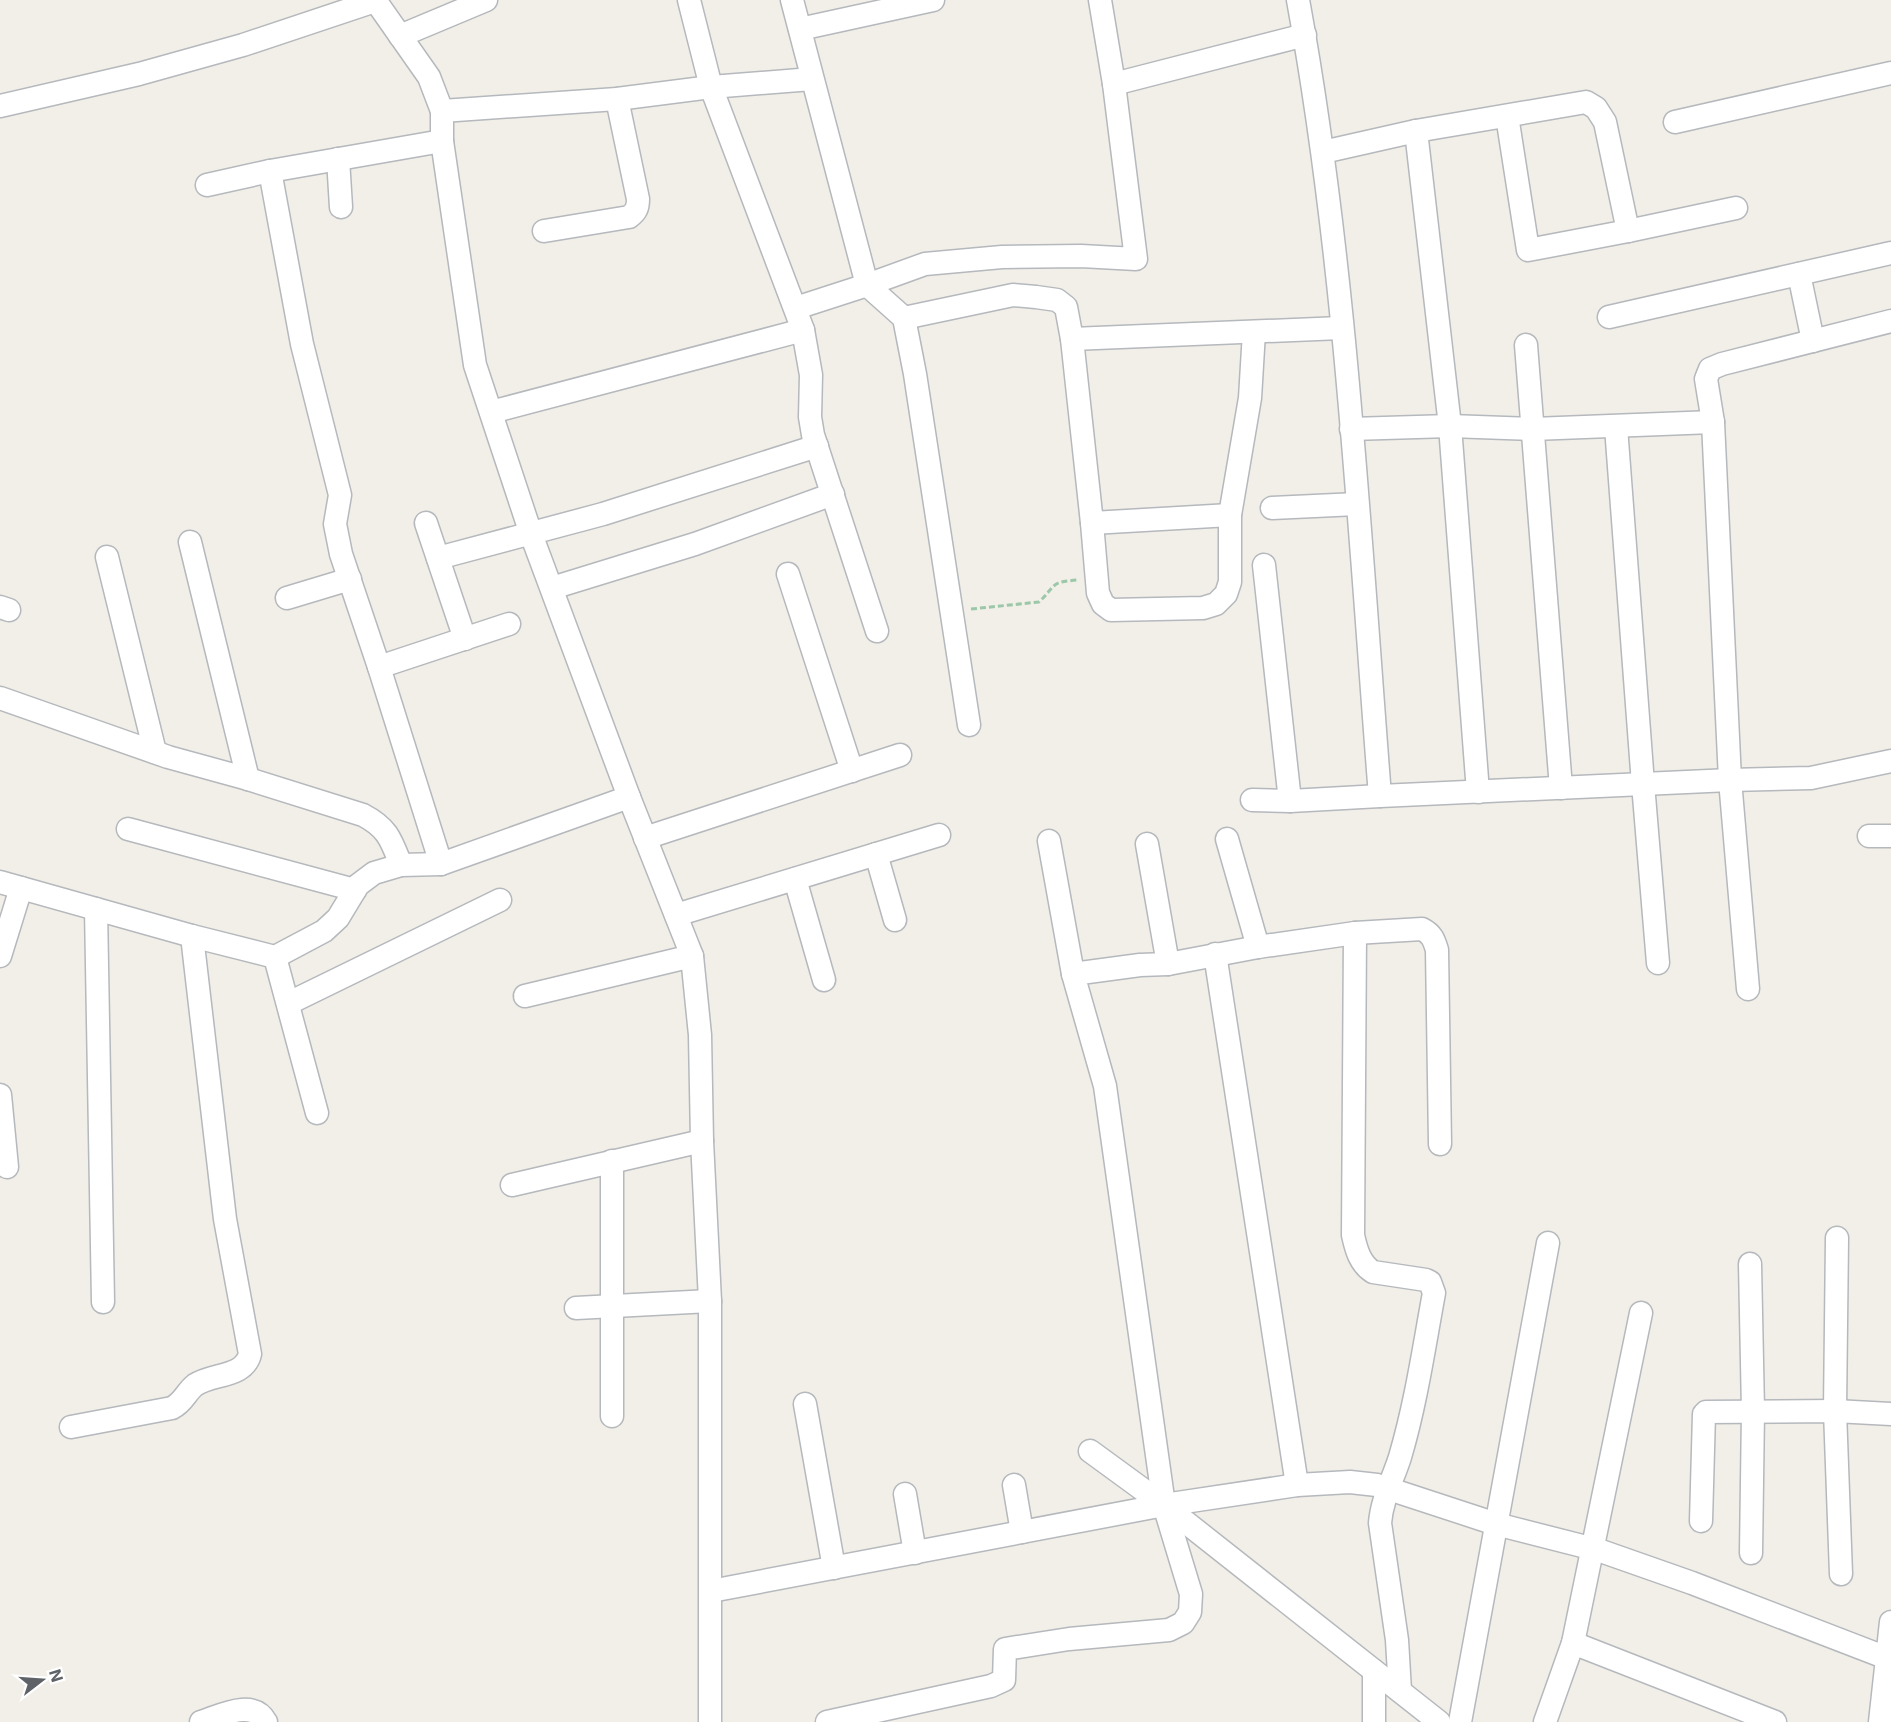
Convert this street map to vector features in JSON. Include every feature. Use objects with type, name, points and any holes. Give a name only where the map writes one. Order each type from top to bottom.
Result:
[{"type":"street","points":[[400,36],[486,0]]},
{"type":"street","points":[[688,0],[711,87],[803,330],[811,375],[810,417],[816,446],[877,631]]},
{"type":"street","points":[[792,0],[867,285],[904,318],[915,374],[969,725]]},
{"type":"street","points":[[800,29],[933,0]]},
{"type":"street","points":[[796,308],[925,264],[1002,257],[1081,256],[1136,259],[1101,0]]},
{"type":"street","points":[[1298,0],[1323,152],[1351,429],[1380,796]]},
{"type":"street","points":[[0,105],[139,74],[243,45],[375,1],[429,77],[442,111],[441,141],[475,365],[531,534],[629,797],[692,956],[700,1035],[702,1141],[710,1301],[710,1722]]},
{"type":"street","points":[[1114,84],[1305,35]]},
{"type":"street","points":[[1675,122],[1891,73]]},
{"type":"street","points":[[442,111],[617,99],[711,87],[812,79]]},
{"type":"street","points":[[544,231],[629,217],[635,213],[638,199],[617,99]]},
{"type":"street","points":[[1323,152],[1416,131],[1586,102],[1596,108],[1605,122],[1628,231]]},
{"type":"street","points":[[1508,116],[1528,250],[1736,208]]},
{"type":"street","points":[[1416,131],[1450,426],[1478,792]]},
{"type":"street","points":[[207,185],[270,171],[441,141]]},
{"type":"street","points":[[338,159],[342,207]]},
{"type":"street","points":[[270,171],[302,344],[340,495],[335,524],[341,554],[441,864]]},
{"type":"street","points":[[1609,317],[1891,253]]},
{"type":"street","points":[[1799,274],[1813,341]]},
{"type":"street","points":[[904,318],[1013,295],[1057,300],[1066,307],[1072,339],[1098,593],[1103,604],[1111,610],[1203,608],[1216,604],[1226,594],[1230,582],[1230,515],[1250,398],[1254,332]]},
{"type":"street","points":[[1749,988],[1730,780],[1713,422],[1706,380],[1710,369],[1722,364],[1891,321]]},
{"type":"street","points":[[1072,339],[1341,328]]},
{"type":"street","points":[[491,412],[803,330]]},
{"type":"street","points":[[1526,345],[1561,788]]},
{"type":"street","points":[[1351,429],[1450,426],[1533,429],[1713,422]]},
{"type":"street","points":[[1616,427],[1658,963]]},
{"type":"street","points":[[438,558],[614,510],[816,446]]},
{"type":"street","points":[[552,588],[695,544],[833,494]]},
{"type":"street","points":[[1272,508],[1357,504]]},
{"type":"street","points":[[1092,523],[1230,515]]},
{"type":"street","points":[[426,522],[465,639]]},
{"type":"street","points":[[190,542],[248,779]]},
{"type":"street","points":[[107,557],[155,752]]},
{"type":"street","points":[[1264,566],[1290,801]]},
{"type":"street","points":[[788,574],[852,771]]},
{"type":"street","points":[[287,598],[350,579]]},
{"type":"street","points":[[379,667],[509,624]]},
{"type":"street","points":[[0,698],[155,752],[363,815],[379,823],[390,837],[401,865]]},
{"type":"street","points":[[645,838],[900,755]]},
{"type":"street","points":[[1252,800],[1290,801],[1811,778],[1891,760]]},
{"type":"street","points":[[0,956],[11,885],[275,957],[324,931],[338,918],[358,885],[374,873],[401,865],[441,864],[629,797]]},
{"type":"street","points":[[128,829],[355,890]]},
{"type":"street","points":[[676,915],[939,835]]},
{"type":"street","points":[[1227,839],[1258,946]]},
{"type":"street","points":[[827,1722],[921,1712],[991,1686],[1005,1680],[1005,1649],[1069,1639],[1169,1630],[1182,1623],[1190,1612],[1191,1594],[1164,1505],[1105,1086],[1073,974],[1048,841]]},
{"type":"street","points":[[1147,844],[1168,963]]},
{"type":"street","points":[[876,854],[895,920]]},
{"type":"street","points":[[795,879],[824,980]]},
{"type":"street","points":[[289,1003],[500,900]]},
{"type":"street","points":[[96,909],[103,1302]]},
{"type":"street","points":[[1073,974],[1168,963],[1258,946],[1355,933],[1422,929],[1429,933],[1437,950],[1440,1144]]},
{"type":"street","points":[[1355,933],[1353,1234],[1356,1247],[1367,1268],[1373,1272],[1426,1280],[1431,1282],[1434,1293],[1400,1456],[1381,1511],[1380,1523],[1397,1640],[1400,1691]]},
{"type":"street","points":[[71,1427],[172,1408],[182,1403],[195,1385],[242,1368],[248,1362],[250,1354],[225,1219],[192,936]]},
{"type":"street","points":[[1215,954],[1297,1485]]},
{"type":"street","points":[[525,996],[692,956]]},
{"type":"street","points":[[275,957],[317,1113]]},
{"type":"street","points":[[0,1095],[7,1167]]},
{"type":"street","points":[[512,1185],[702,1141]]},
{"type":"street","points":[[612,1161],[612,1416]]},
{"type":"street","points":[[1837,1238],[1835,1411],[1841,1574]]},
{"type":"street","points":[[1460,1722],[1548,1243]]},
{"type":"street","points":[[1750,1264],[1753,1412],[1752,1553]]},
{"type":"street","points":[[576,1308],[710,1301]]},
{"type":"street","points":[[1545,1722],[1573,1643],[1641,1313]]},
{"type":"street","points":[[805,1404],[834,1568]]},
{"type":"street","points":[[1701,1521],[1704,1414],[1709,1411],[1835,1411],[1891,1414]]},
{"type":"street","points":[[1090,1452],[1164,1505],[1439,1722]]},
{"type":"street","points":[[711,1591],[1164,1505],[1297,1485],[1350,1482],[1377,1485],[1496,1524],[1591,1548],[1692,1583],[1887,1658]]},
{"type":"street","points":[[1014,1485],[1022,1532]]},
{"type":"street","points":[[905,1494],[915,1553]]},
{"type":"street","points":[[1880,1722],[1891,1622]]},
{"type":"street","points":[[1573,1643],[1775,1722]]},
{"type":"street","points":[[1374,1671],[1374,1722]]},
{"type":"street","points":[[201,1722],[246,1708],[256,1712],[266,1722]]},
{"type":"path","points":[[952,611],[1039,603],[1052,586],[1059,581],[1097,579]]}]
